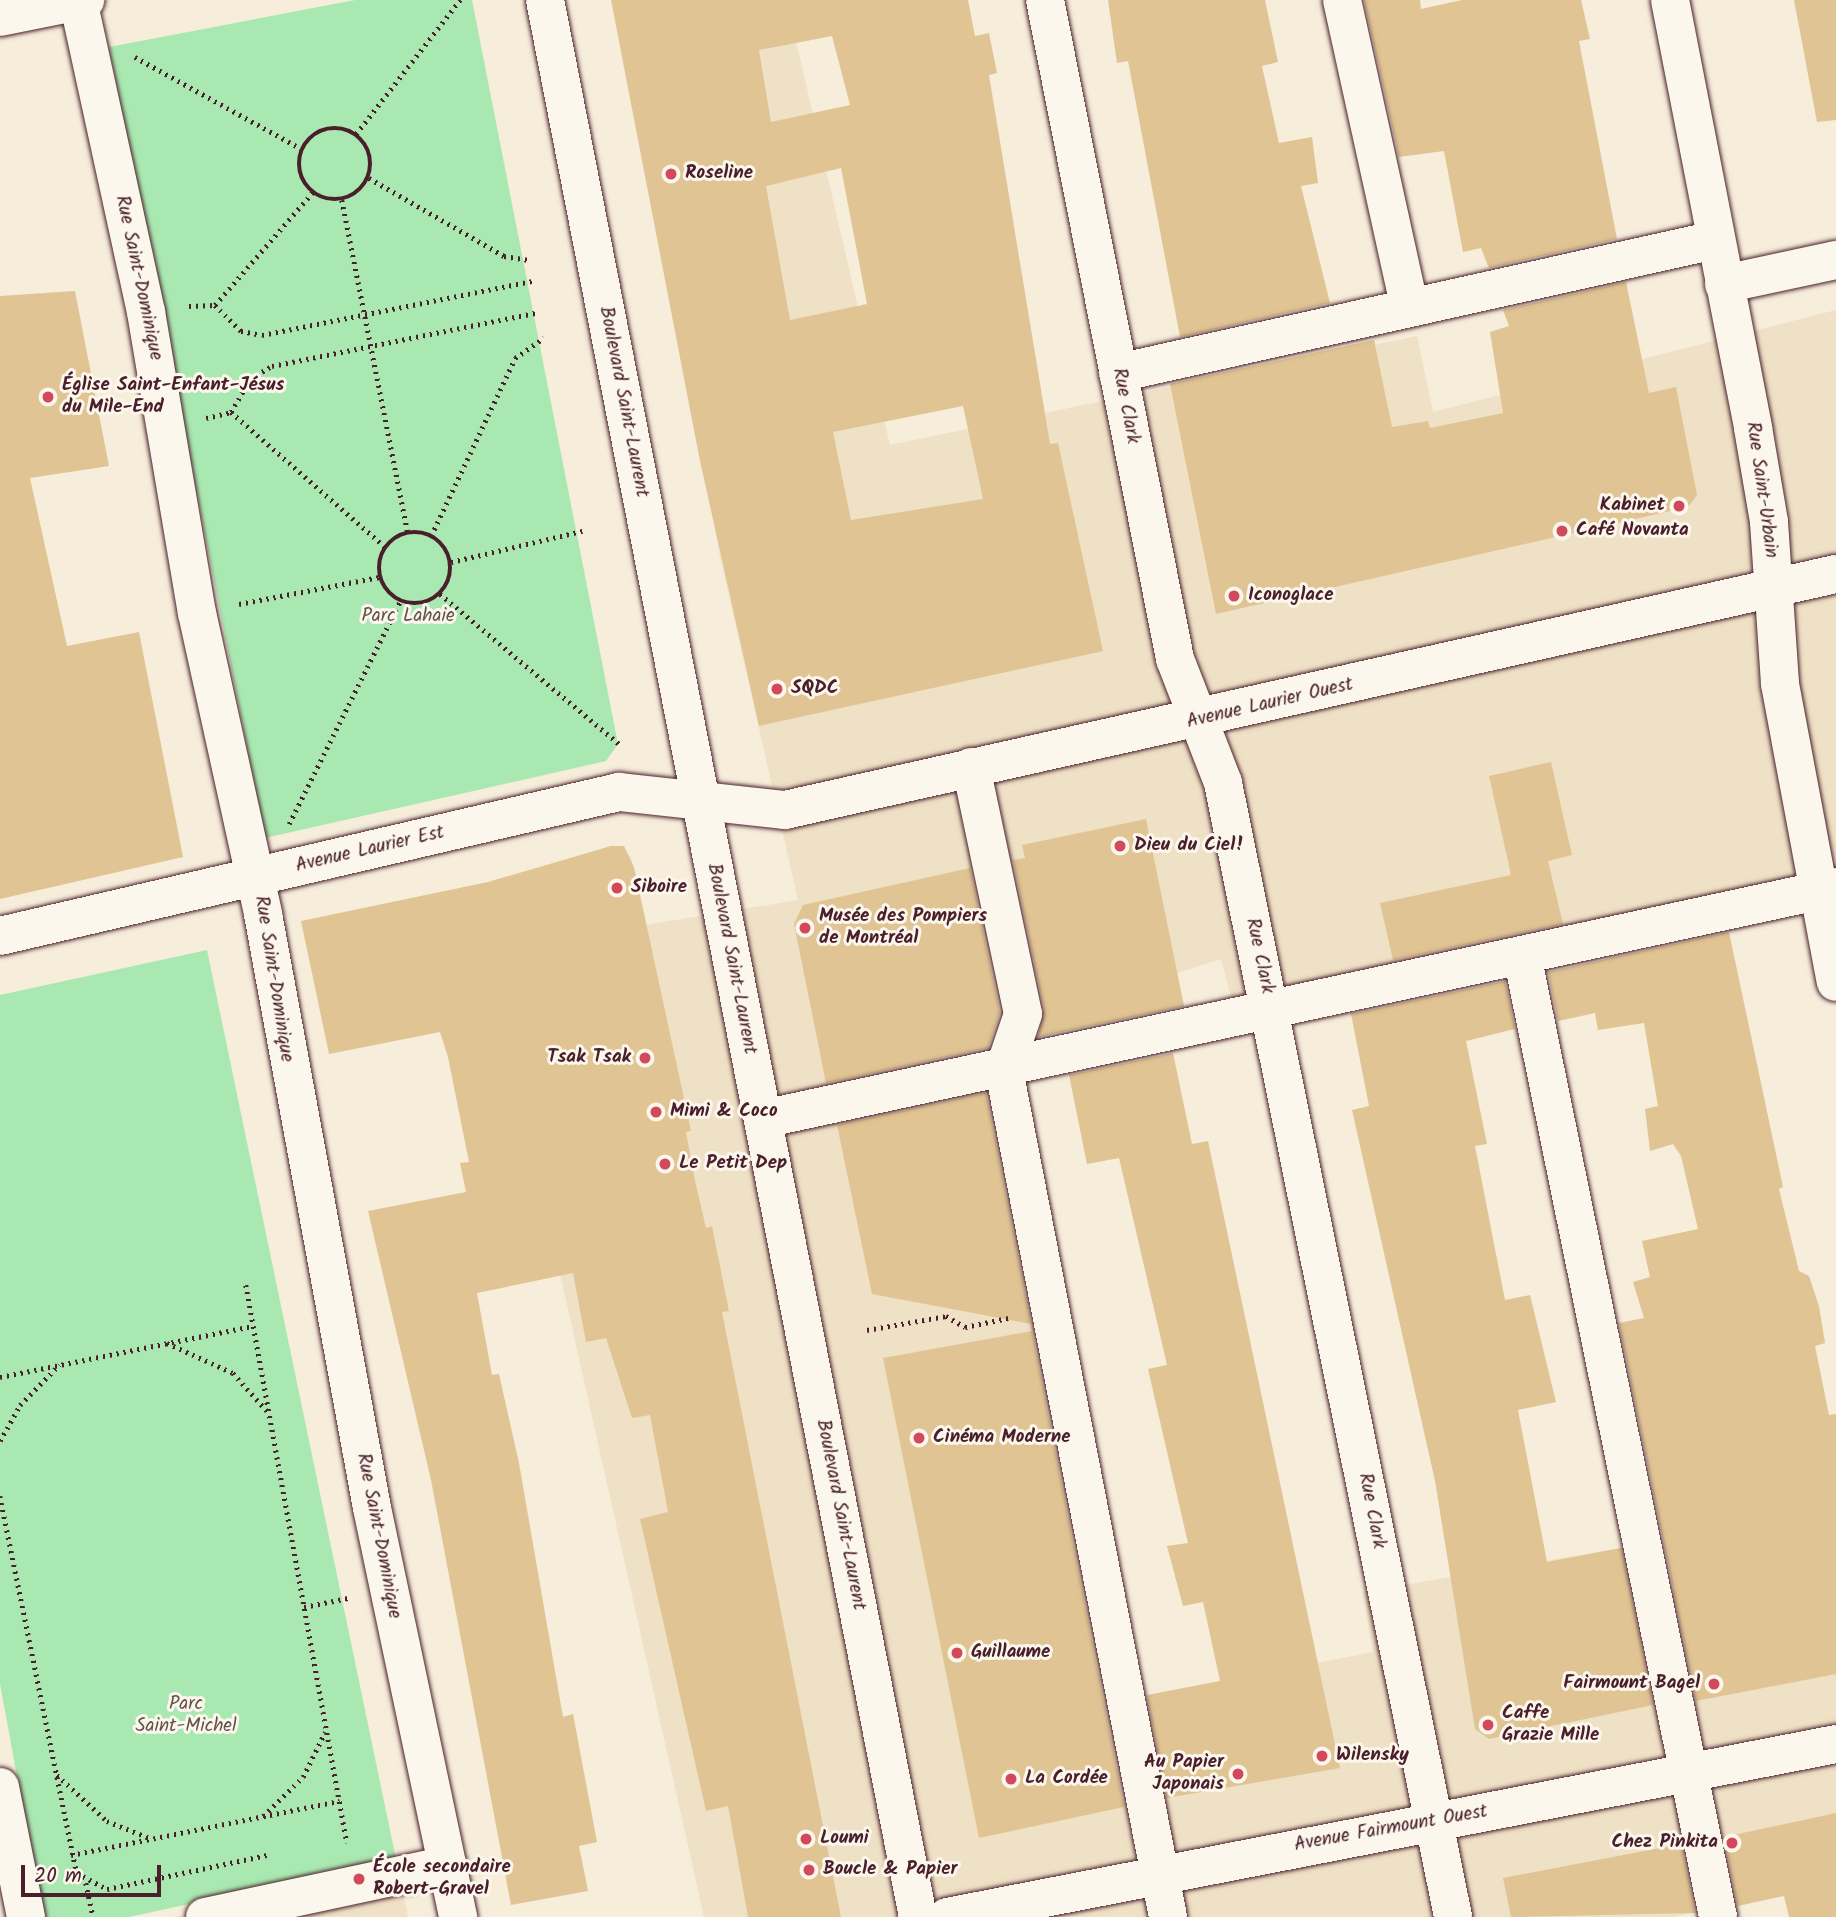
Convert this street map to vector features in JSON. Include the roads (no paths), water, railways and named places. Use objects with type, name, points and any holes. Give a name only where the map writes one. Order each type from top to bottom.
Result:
[{"type":"street","points":[[0,17],[81,0]]},
{"type":"street","name":"Rue Saint-Dominique","points":[[81,0],[168,427],[197,613],[256,876],[372,1508],[458,1917]]},
{"type":"street","name":"Boulevard Saint-Laurent","points":[[545,0],[918,1917]]},
{"type":"street","name":"Rue Clark","points":[[1045,0],[1175,659],[1223,783],[1453,1917]]},
{"type":"street","points":[[1342,0],[1410,308]]},
{"type":"street","name":"Rue Saint-Urbain","points":[[1670,0],[1769,522],[1780,684],[1827,889],[1836,982]]},
{"type":"street","points":[[1118,373],[1715,240]]},
{"type":"street","points":[[1724,284],[1836,260]]},
{"type":"street","name":"Avenue Laurier Ouest","points":[[701,801],[785,810],[971,767],[1200,721],[1836,574]]},
{"type":"street","points":[[971,767],[1023,1014],[1004,1070],[1168,1917]]},
{"type":"street","name":"Avenue Laurier Est","points":[[0,936],[618,792],[701,801]]},
{"type":"street","points":[[763,1119],[1271,1013],[1827,889]]},
{"type":"street","points":[[1522,955],[1718,1917]]},
{"type":"street","name":"Avenue Fairmount Ouest","points":[[947,1917],[1836,1744]]},
{"type":"street","points":[[0,1787],[26,1917]]},
{"type":"street","points":[[205,1917],[447,1865]]},
{"type":"place","name":"Roseline","points":[[671,174]]},
{"type":"place","name":"Église Saint-Enfant-Jésus du Mile-End","points":[[48,397]]},
{"type":"place","name":"Kabinet","points":[[1679,506]]},
{"type":"place","name":"Café Novanta","points":[[1562,531]]},
{"type":"place","name":"Iconoglace","points":[[1234,596]]},
{"type":"place","name":"SQDC","points":[[777,689]]},
{"type":"place","name":"Dieu du Ciel!","points":[[1120,846]]},
{"type":"place","name":"Siboire","points":[[617,888]]},
{"type":"place","name":"Musée des Pompiers de Montréal","points":[[805,928]]},
{"type":"place","name":"Tsak Tsak","points":[[645,1058]]},
{"type":"place","name":"Mimi & Coco","points":[[656,1112]]},
{"type":"place","name":"Le Petit Dep","points":[[665,1164]]},
{"type":"place","name":"Cinéma Moderne","points":[[919,1438]]},
{"type":"place","name":"Guillaume","points":[[957,1653]]},
{"type":"place","name":"Fairmount Bagel","points":[[1714,1684]]},
{"type":"place","name":"Caffe Grazie Mille","points":[[1488,1725]]},
{"type":"place","name":"Wilensky","points":[[1322,1756]]},
{"type":"place","name":"Au Papier Japonais","points":[[1238,1774]]},
{"type":"place","name":"La Cordée","points":[[1011,1779]]},
{"type":"place","name":"Loumi","points":[[806,1839]]},
{"type":"place","name":"Chez Pinkita","points":[[1732,1843]]},
{"type":"place","name":"Boucle & Papier","points":[[809,1870]]},
{"type":"place","name":"École secondaire Robert-Gravel","points":[[359,1879]]},
{"type":"park label","name":"Parc Lahaie","points":[[408,617]]},
{"type":"park label","name":"Parc Saint-Michel","points":[[186,1716]]}]
